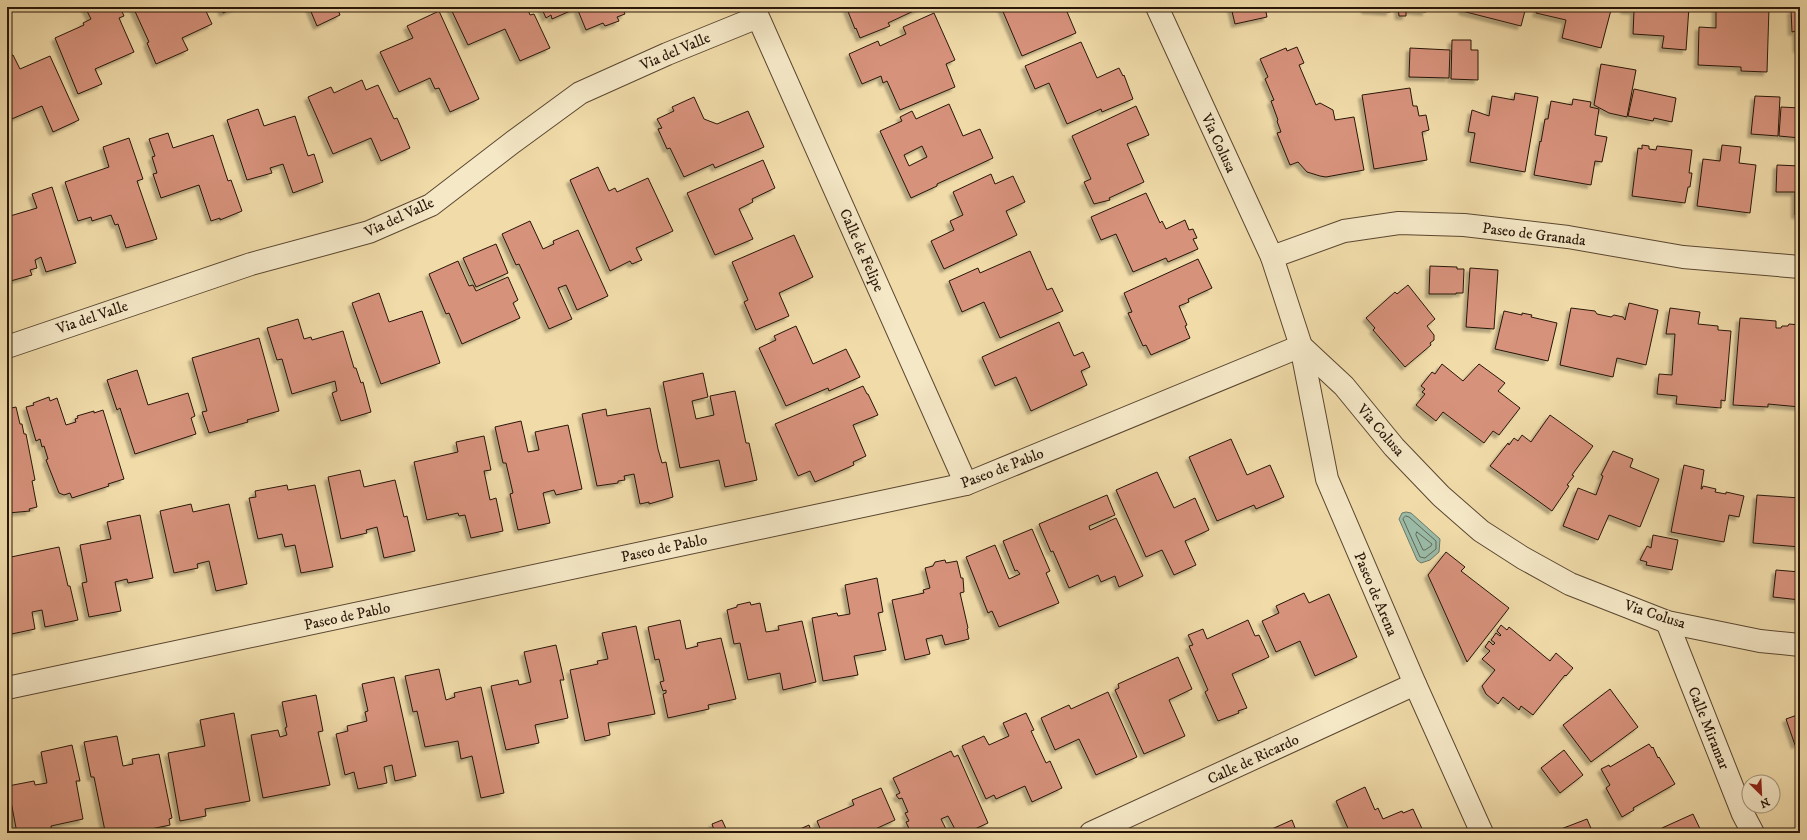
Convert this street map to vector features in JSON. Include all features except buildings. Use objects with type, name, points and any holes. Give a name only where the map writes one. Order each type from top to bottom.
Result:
[{"type":"street","name":"Via Colusa","points":[[1157,7],[1272,257],[1301,346],[1344,386],[1394,447],[1441,496],[1481,531],[1523,558],[1570,584],[1667,622],[1760,641],[1800,645]]},
{"type":"street","name":"Via del Valle","points":[[7,347],[244,266],[369,232],[431,205],[580,93],[667,54],[758,17]]},
{"type":"street","name":"Calle de Felipe","points":[[758,17],[966,484]]},
{"type":"street","name":"Paseo de Granada","points":[[1272,257],[1344,231],[1399,223],[1472,226],[1568,237],[1683,257],[1800,267]]},
{"type":"street","name":"Paseo de Pablo","points":[[7,688],[966,484],[1301,346]]},
{"type":"street","name":"Paseo de Arena","points":[[1301,346],[1327,479],[1415,684],[1482,833]]},
{"type":"street","name":"Calle Miramar","points":[[1667,622],[1743,814],[1753,833]]},
{"type":"street","name":"Calle de Ricardo","points":[[1091,833],[1415,684]]},
{"type":"water","points":[[1402,513],[1411,513],[1440,539],[1439,552],[1430,560],[1421,563],[1417,560],[1399,519]]}]
